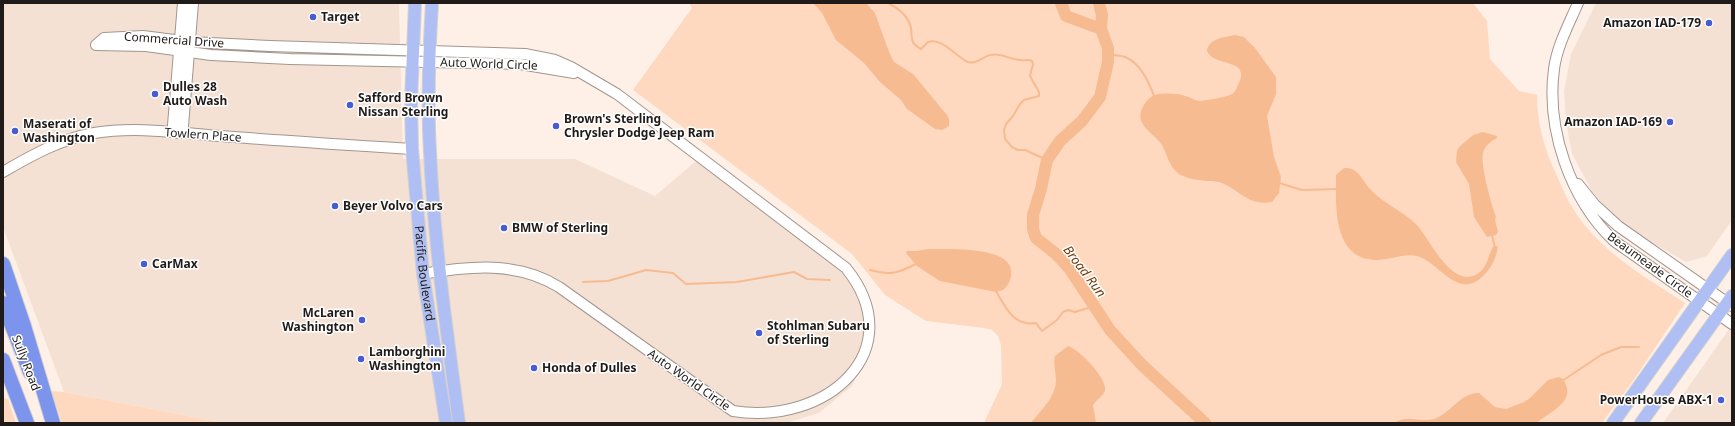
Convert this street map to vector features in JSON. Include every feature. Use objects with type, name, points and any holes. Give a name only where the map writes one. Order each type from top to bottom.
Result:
[{"type":"highway","points":[[3,264],[24,326],[53,423]]},
{"type":"highway","name":"Sully Road","points":[[3,304],[49,423]]},
{"type":"highway","name":"Sully Road","points":[[3,360],[27,423]]},
{"type":"main road","name":"Pacific Boulevard","points":[[415,3],[411,118],[412,150],[423,274],[446,423]]},
{"type":"main road","name":"Pacific Boulevard","points":[[432,3],[429,56],[430,152],[439,271],[459,423]]},
{"type":"main road","points":[[1614,423],[1732,255]]},
{"type":"main road","points":[[1642,423],[1719,315],[1731,302]]},
{"type":"street","points":[[183,3],[173,125],[177,133],[183,126],[193,3]]},
{"type":"street","name":"Beaumeade Circle","points":[[1578,3],[1558,53],[1554,69],[1553,94],[1555,128],[1581,201],[1603,231],[1614,241],[1732,324]]},
{"type":"street","name":"Commercial Drive","points":[[413,62],[244,57],[190,52],[179,45],[143,36],[116,36],[104,38],[96,45],[179,45],[190,42],[413,50],[429,56]]},
{"type":"street","name":"Auto World Circle","points":[[413,62],[429,56],[539,66],[587,76],[622,98],[846,268],[856,281],[863,294],[868,308],[870,328],[867,357],[858,376],[848,390]]},
{"type":"street","name":"Towlern Place","points":[[3,172],[45,148],[79,136],[101,132],[130,130],[412,150]]},
{"type":"street","name":"Beaumeade Circle","points":[[1570,173],[1595,206],[1618,226],[1708,289],[1731,302]]},
{"type":"street","name":"Auto World Circle","points":[[423,274],[439,271],[490,267],[516,269],[539,276],[559,287],[733,411],[753,420],[769,422]]},
{"type":"shaded area","points":[[3,3],[399,3],[403,159],[575,159],[655,196],[701,157],[838,261],[868,308],[869,347],[852,386],[819,413],[786,423],[224,423],[64,392],[3,227]]},
{"type":"shaded area","points":[[689,3],[1473,3],[1487,21],[1490,59],[1519,91],[1537,95],[1538,115],[1542,135],[1548,153],[1567,199],[1583,223],[1608,250],[1685,303],[1635,378],[1602,423],[984,423],[1002,384],[1001,345],[998,336],[992,330],[926,321],[885,295],[852,254],[633,90],[692,8]]},
{"type":"shaded area","points":[[813,3],[866,3],[875,13],[894,62],[913,74],[947,115],[949,119],[949,126],[942,130],[935,129],[907,109],[901,100],[880,82],[864,63],[836,40],[822,13]]},
{"type":"shaded area","points":[[1596,3],[1732,3],[1732,220],[1707,256],[1686,262],[1642,237],[1610,213],[1592,191],[1572,154],[1566,122],[1564,91],[1571,54]]},
{"type":"shaded area","points":[[1235,35],[1244,37],[1255,48],[1276,77],[1276,94],[1267,116],[1274,157],[1281,177],[1279,193],[1272,202],[1262,203],[1254,201],[1220,182],[1203,181],[1179,174],[1171,164],[1162,145],[1145,127],[1140,117],[1147,101],[1155,95],[1178,94],[1199,101],[1221,98],[1233,93],[1241,78],[1240,71],[1237,67],[1231,64],[1217,60],[1207,51],[1208,47],[1213,41]]},
{"type":"shaded area","points":[[1483,132],[1497,136],[1497,138],[1486,146],[1483,154],[1483,167],[1489,195],[1496,217],[1495,220],[1498,232],[1496,235],[1487,237],[1474,217],[1469,184],[1456,162],[1459,147],[1473,135]]},
{"type":"shaded area","points":[[1344,168],[1349,168],[1357,172],[1376,195],[1417,225],[1444,262],[1452,271],[1461,276],[1471,276],[1481,271],[1493,247],[1498,246],[1495,259],[1489,269],[1474,283],[1465,284],[1449,278],[1433,265],[1417,256],[1407,255],[1377,260],[1362,258],[1352,251],[1344,241],[1337,216],[1336,175]]},
{"type":"shaded area","points":[[928,249],[976,250],[999,257],[1007,262],[1011,270],[1010,281],[1003,290],[996,292],[940,281],[917,266],[906,253],[907,251]]},
{"type":"shaded area","points":[[1732,325],[1732,423],[1663,423]]},
{"type":"shaded area","points":[[1068,346],[1073,348],[1092,365],[1098,372],[1105,386],[1104,393],[1093,405],[1096,423],[1031,423],[1047,404],[1053,393],[1056,381],[1054,362],[1055,356]]},
{"type":"shaded area","points":[[1559,377],[1563,379],[1567,387],[1565,400],[1555,410],[1537,423],[1394,423],[1404,419],[1434,419],[1445,413],[1461,399],[1479,393],[1495,407],[1506,409],[1524,402],[1548,380]]},
{"type":"shaded area","points":[[51,391],[64,392],[224,423],[62,423]]},
{"type":"shaded area","points":[[3,398],[8,399],[16,423],[3,423]]},
{"type":"waterway","points":[[888,3],[903,13],[911,26],[912,40],[916,46],[921,49],[928,42],[933,41],[944,45],[963,60],[971,63],[995,54],[1016,60],[1032,61],[1033,64],[1030,76],[1039,92],[1039,96],[1024,100],[1020,104],[1006,124],[1004,130],[1005,139],[1012,147],[1018,150],[1025,150],[1047,160]]},
{"type":"waterway","name":"Broad Run","points":[[1061,3],[1066,16],[1101,29]]},
{"type":"waterway","name":"Broad Run","points":[[1099,3],[1102,15],[1101,29],[1108,48],[1108,62],[1100,97],[1082,121],[1060,141],[1047,160],[1041,189],[1033,215],[1033,229],[1036,238],[1056,254],[1069,268],[1110,330],[1142,365],[1205,423]]},
{"type":"waterway","points":[[1108,55],[1123,56],[1136,64],[1144,74],[1155,98]]},
{"type":"waterway","points":[[1279,183],[1302,190],[1338,189]]},
{"type":"waterway","points":[[1492,235],[1495,248]]},
{"type":"waterway","points":[[870,270],[890,273],[900,271],[918,263]]},
{"type":"waterway","points":[[583,282],[608,281],[646,270],[673,273],[686,284],[737,282],[794,272],[807,279],[830,280]]},
{"type":"waterway","points":[[996,291],[1007,309],[1016,319],[1022,322],[1036,323],[1042,331],[1057,320],[1063,312],[1068,310],[1075,312],[1095,306]]},
{"type":"waterway","points":[[1562,381],[1601,355],[1621,347],[1639,347]]},
{"type":"place","name":"Target","points":[[313,17]]},
{"type":"place","name":"Amazon IAD-179","points":[[1709,23]]},
{"type":"place","name":"Dulles 28 Auto Wash","points":[[155,94]]},
{"type":"place","name":"Safford Brown Nissan Sterling","points":[[350,105]]},
{"type":"place","name":"Amazon IAD-169","points":[[1670,122]]},
{"type":"place","name":"Brown's Sterling Chrysler Dodge Jeep Ram","points":[[556,126]]},
{"type":"place","name":"Maserati of Washington","points":[[15,131]]},
{"type":"place","name":"Beyer Volvo Cars","points":[[335,206]]},
{"type":"place","name":"BMW of Sterling","points":[[504,228]]},
{"type":"place","name":"CarMax","points":[[144,264]]},
{"type":"place","name":"McLaren Washington","points":[[362,320]]},
{"type":"place","name":"Stohlman Subaru of Sterling","points":[[759,333]]},
{"type":"place","name":"Lamborghini Washington","points":[[361,359]]},
{"type":"place","name":"Honda of Dulles","points":[[534,368]]},
{"type":"place","name":"PowerHouse ABX-1","points":[[1721,400]]}]
